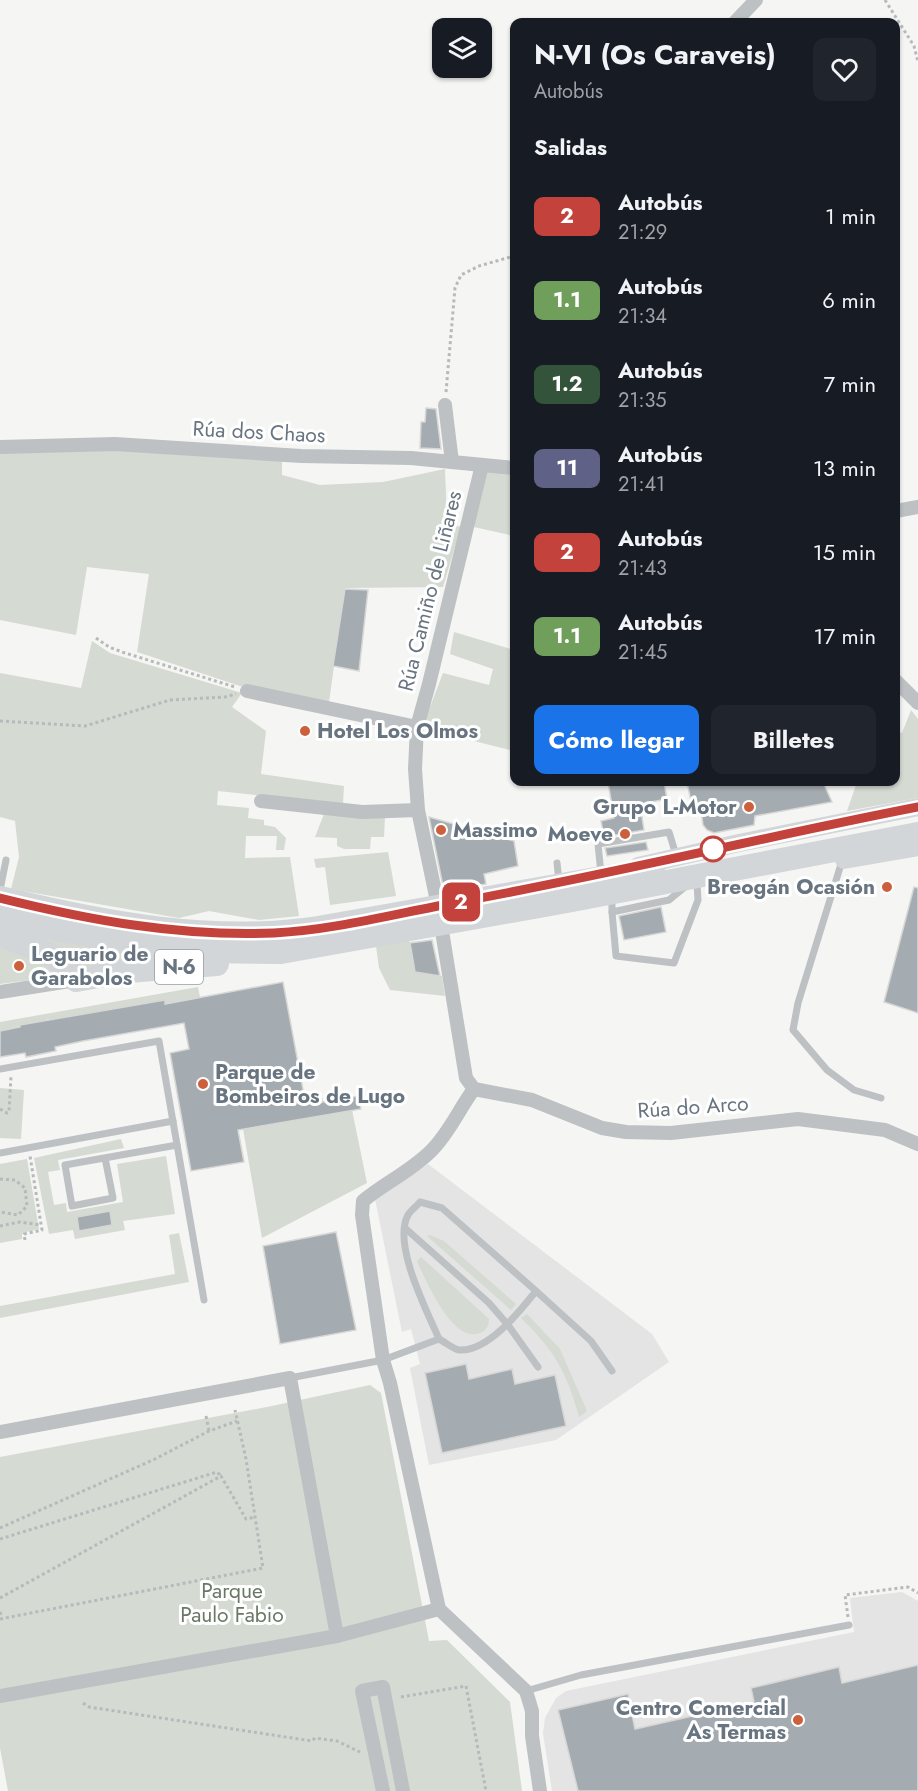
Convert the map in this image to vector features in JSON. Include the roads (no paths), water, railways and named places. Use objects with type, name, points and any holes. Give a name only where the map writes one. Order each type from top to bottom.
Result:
[{"type":"highway","name":"N-6","points":[[76,980],[128,971],[237,962],[439,915],[564,882],[764,851],[918,822]]},
{"type":"highway","name":"N-6","points":[[564,882],[918,834]]},
{"type":"highway","name":"N-6","points":[[0,898],[91,918],[196,932],[243,933],[307,930],[439,915]]},
{"type":"highway","name":"N-6","points":[[0,916],[34,925],[155,947],[203,951],[281,952]]},
{"type":"highway","points":[[0,934],[56,957],[76,980]]},
{"type":"main road","points":[[564,882],[918,807]]},
{"type":"main road","points":[[564,882],[612,904],[692,884],[918,847]]},
{"type":"street","points":[[739,18],[756,0]]},
{"type":"street","points":[[445,405],[452,462]]},
{"type":"street","name":"Rúa dos Chaos","points":[[0,447],[115,444],[301,456],[411,458],[510,468]]},
{"type":"street","name":"Rúa Camiño de Liñares","points":[[439,915],[418,810],[415,769],[417,727],[482,465]]},
{"type":"street","points":[[900,510],[918,507]]},
{"type":"street","points":[[900,685],[918,704]]},
{"type":"street","points":[[247,691],[417,727]]},
{"type":"street","points":[[261,801],[362,812],[418,810]]},
{"type":"street","points":[[439,915],[466,1078],[474,1089],[454,1124],[430,1152],[363,1201],[362,1215],[382,1360],[390,1383],[439,1609],[526,1691],[532,1711],[532,1736],[540,1791]]},
{"type":"street","points":[[0,992],[76,980]]},
{"type":"street","name":"Rúa do Arco","points":[[474,1089],[532,1100],[602,1128],[626,1132],[671,1133],[798,1119],[885,1130],[918,1144]]},
{"type":"street","points":[[0,1432],[290,1378],[337,1636]]},
{"type":"street","points":[[0,1696],[337,1636],[439,1609]]},
{"type":"street","points":[[383,1791],[362,1691],[383,1687],[403,1791]]},
{"type":"lane","points":[[601,875],[597,844],[669,832],[677,857]]},
{"type":"lane","points":[[0,890],[6,860]]},
{"type":"lane","points":[[842,861],[798,1003],[793,1030],[827,1070],[854,1090],[881,1098]]},
{"type":"lane","points":[[612,904],[616,956],[674,963],[698,900],[692,884]]},
{"type":"lane","points":[[0,1069],[159,1041],[204,1300]]},
{"type":"lane","points":[[0,1154],[173,1121]]},
{"type":"lane","points":[[105,1158],[112,1198],[72,1206],[65,1165],[177,1145]]},
{"type":"lane","points":[[536,1291],[508,1325],[473,1348],[457,1350],[439,1339],[407,1264],[405,1228],[407,1216],[420,1202],[442,1208],[536,1291],[591,1341],[612,1371]]},
{"type":"lane","points":[[405,1228],[489,1303],[538,1366]]},
{"type":"lane","points":[[290,1378],[382,1360],[439,1339]]},
{"type":"lane","points":[[526,1691],[581,1675],[849,1624]]},
{"type":"place","name":"Hotel Los Olmos","points":[[305,731]]},
{"type":"place","name":"Grupo L-Motor","points":[[749,807]]},
{"type":"place","name":"Massimo","points":[[441,830]]},
{"type":"place","name":"Moeve","points":[[625,834]]},
{"type":"place","name":"Breogán Ocasión","points":[[887,887]]},
{"type":"place","name":"Leguario de Garabolos","points":[[19,966]]},
{"type":"place","name":"Parque de Bombeiros de Lugo","points":[[203,1084]]},
{"type":"place","name":"Centro Comercial As Termas","points":[[798,1720]]},
{"type":"park label","name":"Parque Paulo Fabio","points":[[232,1603]]}]
